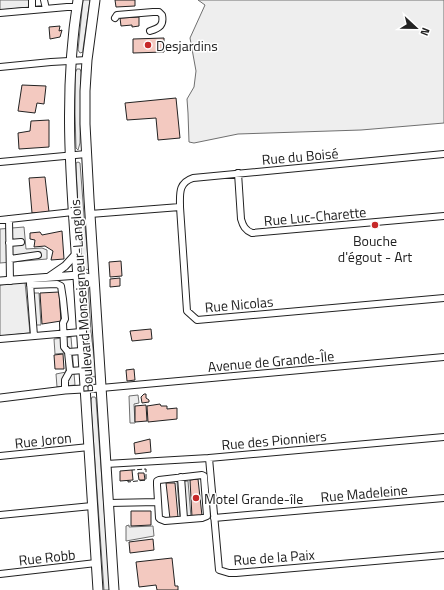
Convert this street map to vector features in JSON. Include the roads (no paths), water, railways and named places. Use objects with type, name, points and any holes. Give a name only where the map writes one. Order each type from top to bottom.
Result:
[{"type":"highway","name":"Boulevard Monseigneur-Langlois","points":[[95,0],[87,60],[85,103],[86,154],[114,590]]},
{"type":"highway","name":"Boulevard Monseigneur-Langlois","points":[[78,3],[71,61],[69,111],[70,155],[98,590]]},
{"type":"main road","points":[[49,277],[64,266],[76,254]]},
{"type":"main road","points":[[0,282],[30,282],[49,277],[78,275],[94,279]]},
{"type":"main road","points":[[0,398],[65,390],[101,388]]},
{"type":"street","points":[[32,0],[32,10]]},
{"type":"street","points":[[44,0],[46,9]]},
{"type":"street","points":[[0,13],[46,9],[78,3]]},
{"type":"street","points":[[115,18],[117,14],[159,12],[162,15],[162,23],[157,29],[150,30]]},
{"type":"street","points":[[0,67],[87,60]]},
{"type":"street","points":[[0,162],[86,154]]},
{"type":"street","name":"Rue du Boisé","points":[[180,207],[180,191],[182,184],[193,178],[444,154]]},
{"type":"street","name":"Rue Luc-Charette","points":[[238,173],[241,219],[247,231],[252,233],[444,216]]},
{"type":"street","points":[[90,214],[180,207]]},
{"type":"street","name":"Rue Nicolas","points":[[180,207],[187,311],[197,320],[444,298]]},
{"type":"street","points":[[0,220],[74,212]]},
{"type":"street","points":[[9,219],[10,281]]},
{"type":"street","points":[[9,242],[21,242]]},
{"type":"street","points":[[10,259],[38,255]]},
{"type":"street","points":[[34,336],[30,282],[57,284],[61,286],[63,299],[65,318],[63,324],[64,347],[68,352],[70,371],[64,380],[65,390]]},
{"type":"street","points":[[0,339],[81,332]]},
{"type":"street","points":[[68,352],[82,351]]},
{"type":"street","name":"Avenue de Grande-Île","points":[[101,388],[444,357]]},
{"type":"street","points":[[70,371],[84,370]]},
{"type":"street","name":"Rue des Pionniers","points":[[106,464],[209,458],[444,437]]},
{"type":"street","name":"Rue Joron","points":[[0,456],[88,447]]},
{"type":"street","name":"Rue de la Paix","points":[[209,458],[219,570],[229,573],[236,573],[444,555]]},
{"type":"street","points":[[204,476],[206,516],[202,518],[184,520],[165,521],[160,519],[157,485],[158,481],[181,477],[204,476]]},
{"type":"street","points":[[181,477],[184,520]]},
{"type":"street","name":"Rue Madeleine","points":[[214,518],[444,498]]},
{"type":"street","points":[[108,503],[158,502]]},
{"type":"street","points":[[0,515],[92,506]]},
{"type":"street","name":"Rue Robb","points":[[0,574],[96,564]]},
{"type":"place","name":"Desjardins","points":[[148,45]]},
{"type":"place","name":"Bouche d'égout - Art","points":[[375,225]]},
{"type":"place","name":"Motel Grande-île","points":[[196,498]]}]
